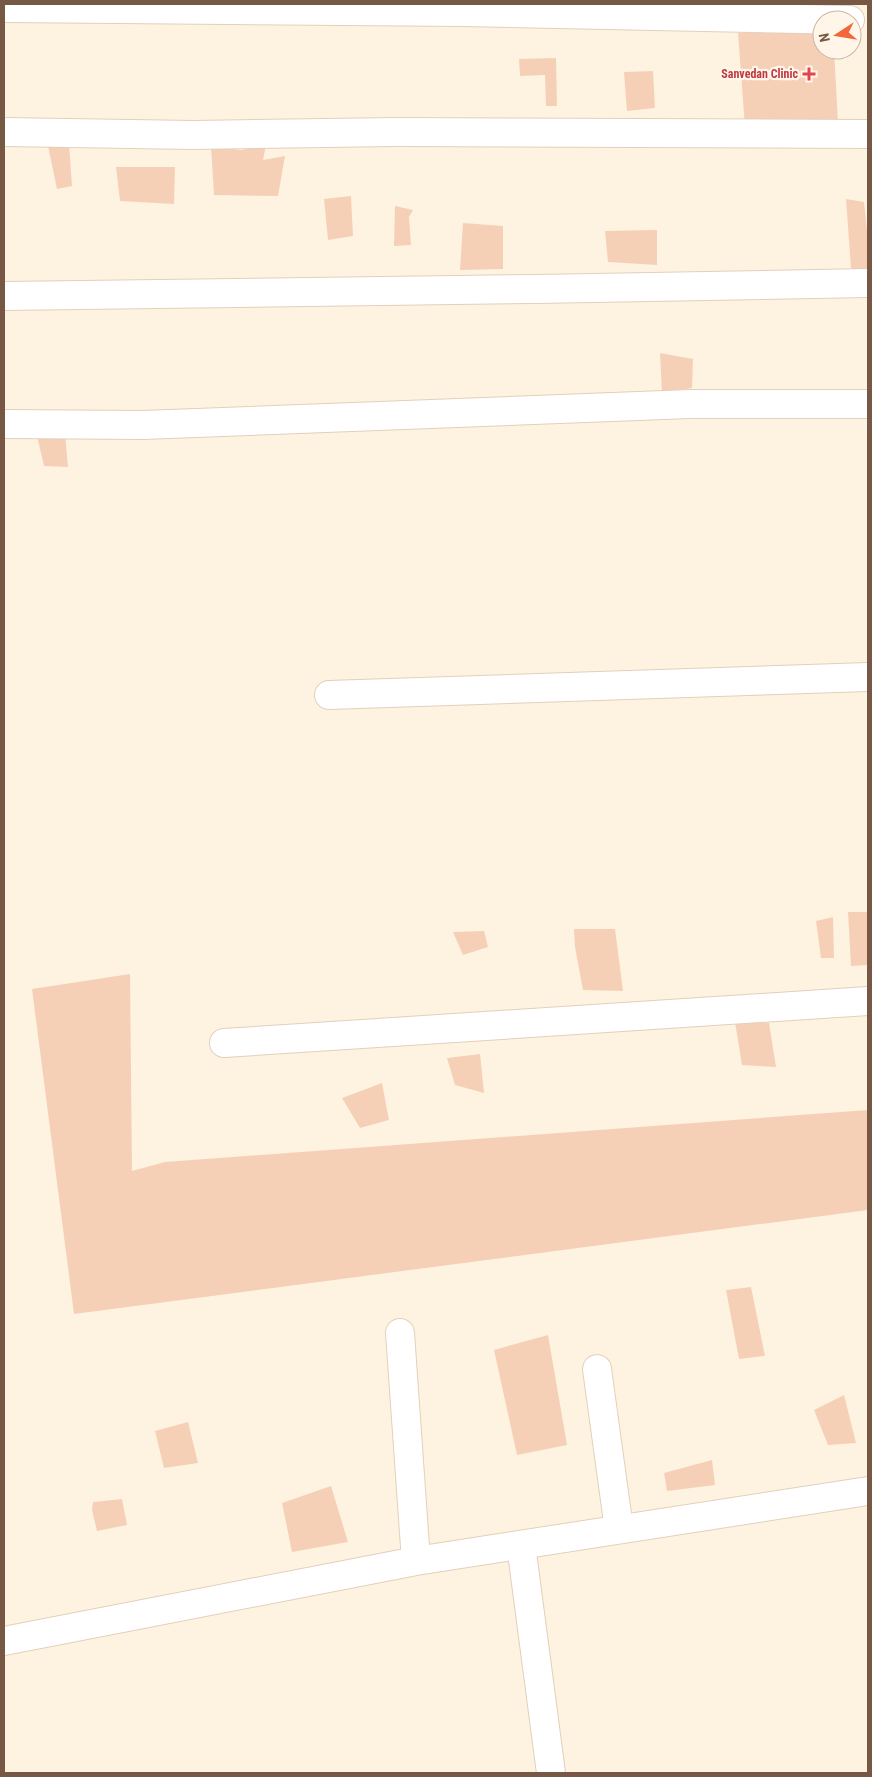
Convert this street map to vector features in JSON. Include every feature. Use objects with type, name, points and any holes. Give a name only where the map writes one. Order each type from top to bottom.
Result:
[{"type":"street","points":[[4,8],[463,12],[812,19]]},
{"type":"street","points":[[4,132],[194,135],[396,132],[868,134]]},
{"type":"street","points":[[4,296],[868,283]]},
{"type":"street","points":[[4,424],[143,425],[690,404],[868,404]]},
{"type":"street","points":[[328,695],[868,677]]},
{"type":"street","points":[[224,1043],[868,1000]]},
{"type":"street","points":[[400,1333],[416,1561]]},
{"type":"street","points":[[597,1369],[619,1529]]},
{"type":"street","points":[[4,1641],[416,1561],[868,1491]]},
{"type":"street","points":[[521,1544],[546,1772]]},
{"type":"building","points":[[812,29],[812,60],[835,60],[838,122],[745,127],[738,33]]},
{"type":"building","points":[[556,58],[557,106],[546,106],[545,75],[520,76],[519,59]]},
{"type":"building","points":[[653,71],[655,108],[627,111],[624,72]]},
{"type":"building","points":[[69,143],[72,186],[57,189],[48,146]]},
{"type":"building","points":[[266,145],[263,160],[285,156],[278,196],[214,195],[211,147],[242,150]]},
{"type":"building","points":[[116,167],[175,167],[174,204],[120,201]]},
{"type":"building","points":[[351,196],[353,236],[328,240],[324,199]]},
{"type":"building","points":[[846,199],[864,202],[868,240],[868,271],[860,272],[851,268]]},
{"type":"building","points":[[395,206],[413,210],[409,217],[411,245],[394,246]]},
{"type":"building","points":[[463,223],[503,226],[503,269],[460,270]]},
{"type":"building","points":[[657,230],[657,265],[608,262],[605,231]]},
{"type":"building","points":[[660,353],[693,359],[692,388],[662,393]]},
{"type":"building","points":[[65,434],[68,467],[44,466],[37,436]]},
{"type":"building","points":[[848,912],[867,912],[868,965],[851,966]]},
{"type":"building","points":[[833,917],[834,958],[821,958],[816,921]]},
{"type":"building","points":[[574,929],[615,929],[623,991],[583,990],[575,947]]},
{"type":"building","points":[[484,931],[488,947],[463,955],[453,932]]},
{"type":"building","points":[[130,974],[132,1171],[165,1162],[868,1110],[868,1210],[74,1314],[32,989]]},
{"type":"building","points":[[735,1022],[769,1023],[776,1067],[742,1065]]},
{"type":"building","points":[[480,1054],[484,1093],[455,1085],[447,1058]]},
{"type":"building","points":[[382,1083],[389,1120],[360,1128],[342,1098]]},
{"type":"building","points":[[751,1287],[765,1356],[739,1359],[726,1290]]},
{"type":"building","points":[[548,1335],[567,1445],[517,1455],[494,1350]]},
{"type":"building","points":[[844,1395],[856,1443],[828,1445],[814,1410]]},
{"type":"building","points":[[188,1422],[198,1463],[164,1468],[155,1431]]},
{"type":"building","points":[[712,1460],[715,1485],[667,1491],[664,1473]]},
{"type":"building","points":[[331,1486],[348,1542],[292,1552],[282,1503]]},
{"type":"building","points":[[122,1499],[127,1525],[97,1531],[92,1510],[93,1502]]},
{"type":"place","name":"Sanvedan Clinic","points":[[809,74]]}]
